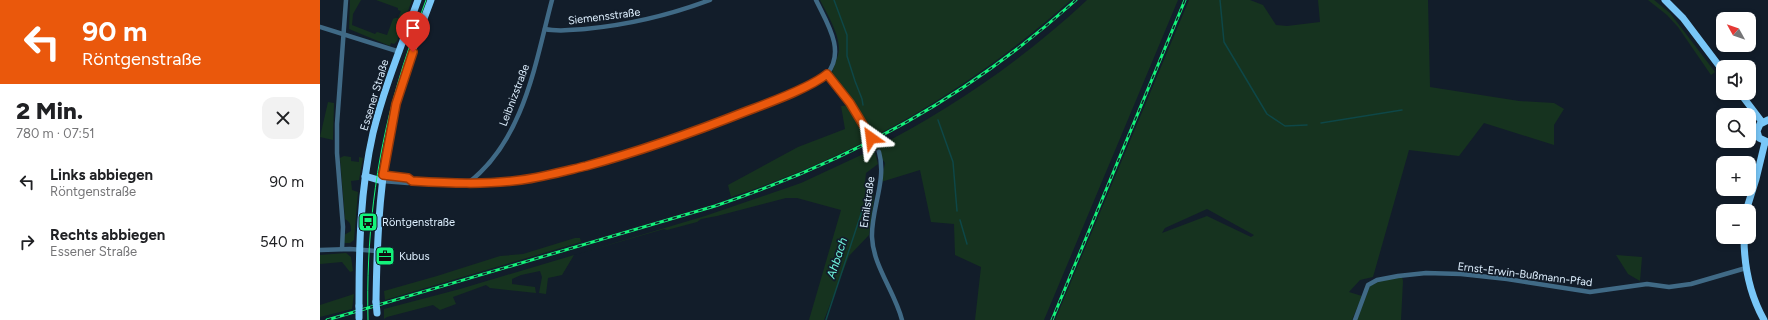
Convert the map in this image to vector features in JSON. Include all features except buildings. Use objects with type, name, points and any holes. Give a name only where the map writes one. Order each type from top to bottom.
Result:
[{"type":"main road","name":"Essener Straße","points":[[359,319],[360,250],[365,176],[377,119],[418,0]]},
{"type":"main road","points":[[377,316],[377,251],[382,178],[398,99],[431,0]]},
{"type":"main road","points":[[1665,0],[1683,18],[1716,63]]},
{"type":"main road","points":[[1746,100],[1765,121],[1758,127],[1758,134],[1766,142],[1748,204]]},
{"type":"main road","points":[[365,176],[382,178]]},
{"type":"main road","points":[[1744,244],[1746,268],[1754,297],[1764,320]]},
{"type":"street","points":[[342,249],[343,228],[337,124],[346,0]]},
{"type":"street","name":"Leibnizstraße","points":[[468,183],[482,172],[494,159],[518,114],[533,76],[552,0]]},
{"type":"street","name":"Siemensstraße","points":[[545,29],[552,31],[631,23],[691,7],[710,0]]},
{"type":"street","points":[[382,178],[408,184],[412,181],[468,183],[522,180],[550,175],[611,159],[695,131],[734,116],[819,80],[827,74],[832,65],[836,51],[829,27],[816,0]]},
{"type":"street","points":[[320,27],[400,52]]},
{"type":"street","points":[[827,74],[850,103],[871,138]]},
{"type":"street","name":"Emilstraße","points":[[878,152],[881,166],[872,238],[876,257],[897,304],[902,320]]},
{"type":"street","points":[[320,250],[342,249],[377,251]]},
{"type":"street","name":"Ernst-Erwin-Bußmann-Pfad","points":[[1355,320],[1368,284],[1377,280],[1398,276],[1426,273],[1477,276],[1507,279],[1590,292],[1647,284],[1669,287],[1691,284],[1746,268]]},
{"type":"green space","points":[[350,0],[361,0],[353,14],[352,25],[375,34],[377,32],[387,35],[393,19],[398,18],[401,11],[398,10],[398,8],[376,0],[412,0],[397,41],[394,44],[391,43],[390,46],[349,29]]},
{"type":"green space","points":[[820,0],[1071,0],[994,62],[912,116],[868,140],[824,161],[731,197],[728,185],[798,147],[845,129],[841,106],[855,105],[832,75],[839,49],[837,37],[832,24]]},
{"type":"green space","points":[[1087,0],[1178,0],[1044,320],[975,320],[981,267],[955,255],[954,224],[931,222],[920,170],[881,182],[885,163],[875,148],[927,119],[982,85],[1036,44]]},
{"type":"green space","points":[[1189,0],[1250,0],[1263,5],[1276,25],[1287,26],[1320,22],[1318,0],[1428,0],[1430,87],[1519,101],[1554,103],[1564,109],[1554,125],[1554,145],[1484,123],[1459,156],[1409,150],[1373,277],[1360,280],[1349,292],[1362,296],[1352,320],[1055,320]],"holes":[[[1207,209],[1254,235],[1251,237],[1207,216],[1162,233],[1165,228]]]},
{"type":"green space","points":[[1648,0],[1654,0],[1670,13],[1715,72],[1711,75],[1678,27],[1667,15]]},
{"type":"green space","points":[[328,102],[334,103],[333,140],[320,137]]},
{"type":"green space","points":[[874,149],[878,164],[866,173],[865,182],[873,189],[874,198],[869,235],[849,256],[824,320],[809,320],[841,210],[797,198],[786,198],[701,219],[697,222],[667,230],[664,229],[578,254],[705,216],[801,183]]},
{"type":"green space","points":[[344,156],[351,157],[351,161],[359,162],[359,157],[363,158],[359,180],[351,181],[352,190],[358,192],[354,240],[350,243],[344,243],[344,235],[351,231],[351,227],[345,219],[340,158]]},
{"type":"green space","points":[[575,238],[580,238],[581,242],[385,300],[384,291],[500,256],[523,254]]},
{"type":"green space","points":[[346,253],[351,257],[353,271],[350,272],[342,262],[320,264],[320,255]]},
{"type":"green space","points":[[574,255],[562,275],[548,278],[546,294],[539,293],[542,277],[540,271],[521,275],[512,279],[512,284],[535,287],[536,293],[490,288],[486,285],[453,297],[456,304],[440,310],[433,305],[384,319],[384,309],[460,289]]},
{"type":"green space","points":[[1616,255],[1642,257],[1640,281],[1628,274]]},
{"type":"green space","points":[[1402,277],[1401,320],[1357,320],[1370,286],[1380,281]]},
{"type":"green space","points":[[354,294],[352,309],[320,317],[320,305]]},
{"type":"waterway","name":"Ahbach","points":[[834,0],[847,35],[847,56],[863,105]]},
{"type":"waterway","points":[[1220,0],[1224,42],[1267,114],[1285,126],[1307,125]]},
{"type":"waterway","points":[[1321,123],[1402,110]]},
{"type":"waterway","points":[[938,120],[953,162],[957,211]]},
{"type":"waterway","name":"Ahbach","points":[[826,320],[862,211],[868,204]]},
{"type":"waterway","points":[[960,220],[967,244]]},
{"type":"tunnel","points":[[871,138],[879,152]]},
{"type":"tram line","points":[[368,320],[370,231],[383,144],[397,86],[426,0]]},
{"type":"railway","points":[[327,320],[715,206],[814,168],[861,146],[950,96],[993,67],[1035,35],[1076,0]]},
{"type":"railway","points":[[1052,320],[1185,0]]},
{"type":"place","name":"Röntgenstraße","points":[[368,222]]},
{"type":"place","name":"Kubus","points":[[385,256]]},
{"type":"route","points":[[413,52],[396,104],[383,175],[408,178],[412,181],[445,183],[498,182],[522,180],[550,175],[626,155],[695,131],[773,101],[819,80],[827,74],[850,103],[871,138]]}]
